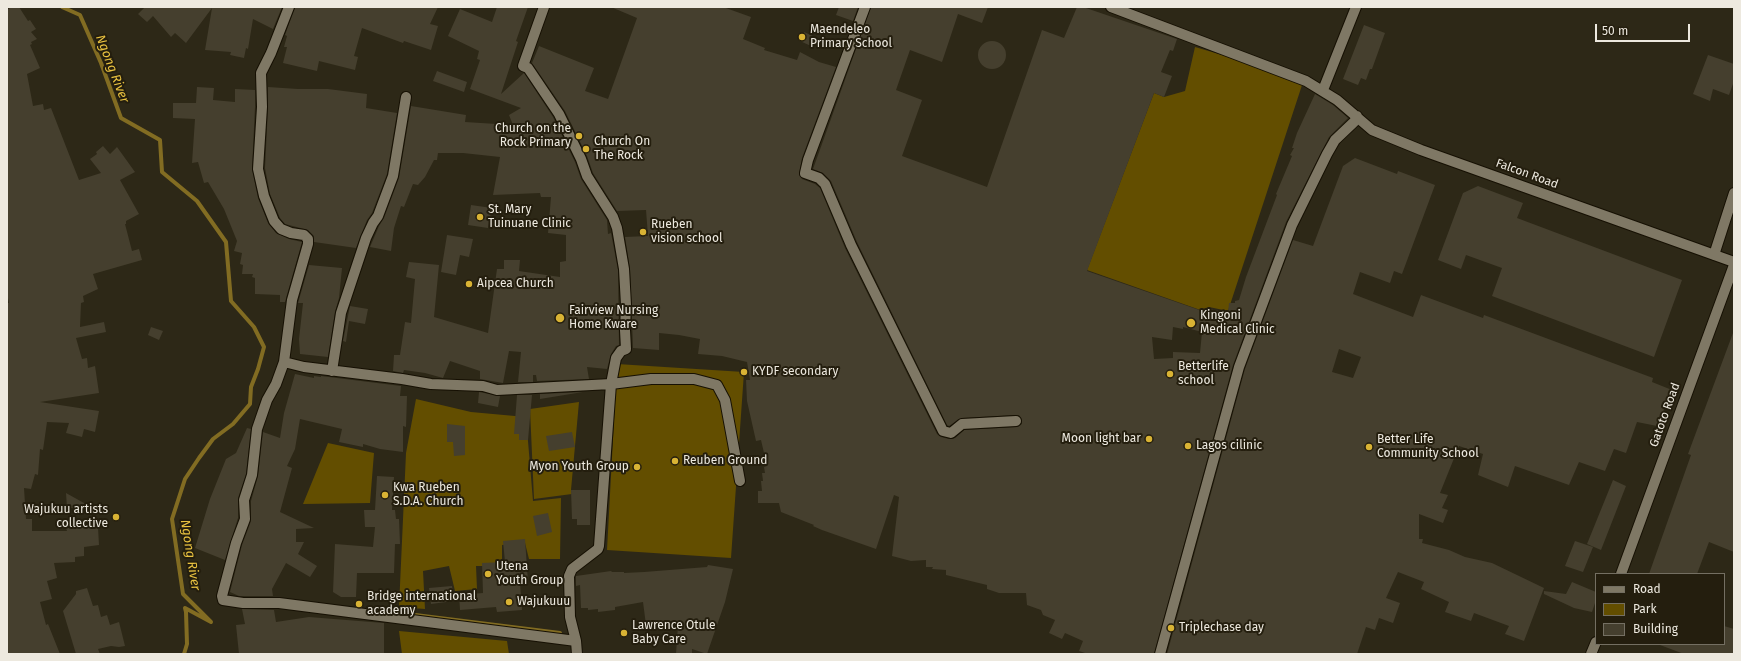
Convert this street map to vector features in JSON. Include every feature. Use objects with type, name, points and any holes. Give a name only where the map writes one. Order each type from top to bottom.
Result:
[{"type":"street","points":[[289,7],[271,53],[261,73],[262,107],[258,169],[264,196],[274,221],[280,229],[291,233],[304,235],[308,239],[308,244],[292,300],[284,362],[276,384],[267,400],[257,429],[252,476],[244,500],[245,519],[236,543],[222,596],[223,600],[243,604],[279,603],[576,641]]},
{"type":"street","points":[[544,7],[523,66],[528,68],[559,114],[581,159],[587,176],[613,217],[617,228],[624,269],[626,349],[621,351],[616,358],[611,384],[599,546],[598,549],[572,569],[569,576],[570,617],[576,641],[577,654]]},
{"type":"street","points":[[864,7],[808,160],[805,173],[819,178],[825,184],[851,244],[943,431],[951,433],[962,424],[1016,421]]},
{"type":"street","name":"Falcon Road","points":[[1111,7],[1306,81],[1323,90],[1357,116],[1372,130],[1421,150],[1734,262]]},
{"type":"street","points":[[1323,90],[1356,7]]},
{"type":"street","points":[[332,371],[341,313],[366,238],[372,223],[378,216],[393,176],[406,97]]},
{"type":"street","points":[[1160,654],[1239,367],[1292,225],[1335,140],[1354,122],[1357,116]]},
{"type":"street","points":[[1714,255],[1734,193]]},
{"type":"street","name":"Gatoto Road","points":[[1621,573],[1734,265]]},
{"type":"street","points":[[284,362],[332,371],[431,384],[483,386],[497,390],[611,384],[651,379],[694,379],[717,385],[725,400],[740,481]]},
{"type":"green space","points":[[1195,47],[1304,79],[1228,311],[1209,307],[1206,312],[1087,270],[1154,93],[1164,97],[1185,91]]},
{"type":"green space","name":"Reuben Ground","points":[[617,364],[744,372],[731,558],[607,550]]},
{"type":"green space","points":[[416,399],[471,412],[526,417],[533,501],[561,498],[560,559],[529,559],[525,543],[502,545],[502,566],[476,566],[477,589],[455,591],[449,566],[423,571],[425,609],[399,607],[406,453]]},
{"type":"green space","points":[[579,402],[571,490],[572,494],[534,499],[530,409]]},
{"type":"green space","points":[[328,443],[374,453],[370,503],[303,504]]},
{"type":"green space","points":[[399,631],[507,641],[509,654],[402,654]]},
{"type":"building","points":[[11,7],[19,7],[28,21],[30,20],[36,29],[31,32],[37,39],[31,42],[32,44],[30,45],[40,68],[27,74],[33,106],[43,104],[44,110],[51,108],[79,180],[101,173],[90,159],[97,154],[96,152],[103,146],[110,154],[117,147],[135,172],[120,180],[139,214],[126,221],[125,224],[132,251],[139,249],[142,260],[93,274],[98,289],[83,296],[84,302],[81,303],[80,327],[104,322],[106,332],[76,338],[82,359],[87,358],[88,368],[95,366],[99,393],[40,402],[99,411],[95,432],[84,429],[82,437],[66,433],[69,423],[47,422],[43,450],[40,449],[38,475],[35,474],[31,489],[24,488],[26,519],[32,519],[32,531],[67,531],[66,528],[98,527],[99,545],[84,547],[84,556],[75,557],[75,562],[54,563],[57,578],[47,581],[52,599],[40,602],[46,625],[48,624],[60,654],[7,654],[7,303],[9,303],[7,293],[7,10]]},
{"type":"building","points":[[145,7],[282,7],[273,29],[253,19],[248,49],[246,48],[244,58],[230,55],[231,52],[205,50],[212,8],[186,43],[175,33],[171,37],[153,16],[147,22],[138,14]]},
{"type":"building","points":[[295,7],[438,7],[430,24],[438,26],[431,50],[404,41],[403,43],[362,28],[354,56],[358,57],[355,70],[319,61],[317,71],[283,63],[287,47],[284,47],[287,36],[285,35]]},
{"type":"building","points":[[497,7],[528,7],[516,41],[518,42],[501,94],[524,73],[553,117],[575,162],[581,179],[607,220],[608,234],[611,233],[618,270],[619,345],[616,346],[611,354],[607,369],[587,367],[589,379],[537,381],[536,375],[533,375],[533,382],[518,382],[521,352],[509,351],[503,383],[480,379],[480,371],[450,361],[443,378],[425,373],[404,370],[403,373],[393,371],[394,355],[400,355],[405,322],[411,323],[415,279],[406,277],[409,262],[439,265],[434,317],[488,333],[497,269],[504,269],[504,260],[520,260],[519,271],[560,277],[560,262],[566,261],[566,235],[548,233],[551,197],[541,197],[540,193],[493,195],[500,157],[463,153],[438,153],[437,160],[434,160],[425,177],[418,185],[413,184],[404,207],[401,206],[394,228],[391,251],[370,247],[384,218],[399,178],[411,106],[466,115],[465,122],[513,125],[509,115],[521,108],[470,89],[480,60],[477,59],[479,51],[448,36],[460,9],[492,22]]},
{"type":"building","points":[[611,7],[723,7],[751,17],[743,39],[765,48],[764,50],[797,60],[800,52],[819,62],[836,67],[802,158],[799,175],[802,179],[815,184],[820,188],[845,248],[937,434],[941,437],[949,439],[955,438],[964,430],[1017,427],[1022,424],[1022,420],[1019,415],[962,418],[949,426],[947,425],[857,242],[831,181],[823,173],[813,169],[871,7],[988,7],[982,23],[958,14],[942,62],[910,50],[896,90],[922,100],[902,156],[987,187],[1042,30],[1064,38],[1077,7],[1083,7],[1177,39],[1173,51],[1170,50],[1161,72],[1172,76],[1164,97],[1154,93],[1087,271],[1208,313],[1209,309],[1228,313],[1229,303],[1235,303],[1235,301],[1239,300],[1246,277],[1277,195],[1276,194],[1292,156],[1290,155],[1294,148],[1292,148],[1297,133],[1315,94],[1333,105],[1348,118],[1329,137],[1286,222],[1233,365],[1154,654],[1088,654],[1079,651],[1083,641],[1065,633],[1062,639],[1049,633],[1055,620],[1043,615],[1041,610],[1027,605],[1026,593],[999,593],[987,589],[987,585],[946,575],[946,570],[926,567],[926,560],[911,561],[892,556],[899,497],[894,495],[876,549],[822,530],[813,526],[814,525],[781,512],[779,503],[758,503],[758,491],[762,491],[762,473],[765,473],[764,467],[767,466],[761,440],[756,441],[747,401],[746,380],[750,380],[747,362],[722,356],[698,354],[700,339],[679,335],[659,333],[659,350],[633,348],[630,269],[625,237],[648,236],[646,210],[617,211],[593,173],[587,156],[565,111],[532,63],[539,46],[594,68],[585,91],[608,99],[637,18]],"holes":[[[1173,327],[1183,329],[1183,327],[1202,332],[1200,353],[1173,352],[1173,358],[1154,359],[1152,337],[1172,340]]]},
{"type":"building","points":[[839,7],[858,7],[853,21],[836,15]]},
{"type":"building","points":[[1364,25],[1385,33],[1372,69],[1370,69],[1366,80],[1361,78],[1358,85],[1343,79]]},
{"type":"building","points":[[804,32],[815,37],[811,46],[800,41]]},
{"type":"building","points":[[992,41],[1002,45],[1006,55],[1002,65],[992,69],[982,65],[978,55],[982,45]]},
{"type":"building","points":[[1708,55],[1734,64],[1734,81],[1729,95],[1713,89],[1710,101],[1693,94]]},
{"type":"building","points":[[437,71],[467,82],[464,92],[433,81]]},
{"type":"building","points":[[197,87],[214,88],[213,100],[235,102],[235,89],[255,90],[252,169],[258,198],[268,223],[276,233],[289,239],[302,242],[285,302],[280,302],[280,295],[255,294],[255,278],[252,277],[253,274],[242,274],[243,265],[240,264],[242,253],[234,251],[237,241],[224,209],[208,182],[204,183],[198,162],[192,163],[195,119],[173,118],[173,103],[196,103]]},
{"type":"building","points":[[268,87],[328,89],[367,94],[366,108],[397,113],[387,174],[372,213],[367,220],[356,248],[314,242],[314,236],[308,230],[285,224],[280,218],[270,194],[265,168]]},
{"type":"building","points":[[1355,158],[1397,174],[1398,171],[1435,185],[1402,274],[1394,271],[1390,283],[1360,272],[1353,294],[1413,317],[1421,295],[1483,318],[1484,315],[1653,378],[1652,382],[1672,390],[1657,426],[1637,422],[1626,453],[1614,449],[1605,471],[1579,462],[1569,485],[1515,466],[1508,487],[1478,475],[1483,454],[1459,446],[1440,493],[1448,495],[1442,508],[1448,510],[1443,523],[1419,514],[1419,539],[1423,539],[1422,543],[1449,550],[1465,557],[1492,563],[1544,588],[1524,641],[1505,634],[1509,626],[1474,613],[1471,621],[1445,612],[1449,602],[1421,589],[1424,582],[1398,572],[1386,598],[1400,603],[1393,623],[1379,618],[1375,630],[1366,627],[1357,654],[1167,654],[1245,369],[1293,240],[1313,246],[1343,166]],"holes":[[[1339,349],[1361,357],[1353,378],[1332,372]]]},
{"type":"building","points":[[1478,186],[1523,203],[1517,218],[1682,280],[1654,357],[1492,296],[1502,268],[1466,255],[1461,269],[1438,260],[1463,193]]},
{"type":"building","name":"St. Mary Tuinuane Clinic","points":[[471,205],[492,208],[488,228],[468,225]]},
{"type":"building","points":[[447,235],[473,239],[469,257],[460,255],[456,275],[441,272]]},
{"type":"building","points":[[309,265],[342,268],[339,298],[335,312],[328,357],[300,354],[299,339],[303,303],[298,303]]},
{"type":"building","points":[[350,306],[368,309],[365,324],[349,321],[346,342],[343,341]]},
{"type":"building","points":[[151,327],[163,331],[159,340],[148,335]]},
{"type":"building","points":[[1733,333],[1734,552],[1709,542],[1697,573],[1649,573],[1691,455],[1688,454]]},
{"type":"building","points":[[295,374],[314,378],[314,376],[321,376],[401,386],[400,396],[407,396],[406,427],[403,426],[403,452],[380,449],[363,444],[363,447],[339,442],[342,429],[300,419],[295,449],[287,466],[292,468],[280,512],[314,528],[296,529],[296,542],[304,542],[298,554],[317,566],[310,577],[286,563],[272,589],[273,596],[239,596],[230,592],[242,545],[251,521],[251,501],[258,476],[263,432],[280,438],[284,413]]},
{"type":"building","points":[[479,392],[500,396],[498,407],[478,403]]},
{"type":"building","points":[[583,392],[540,399],[540,394]]},
{"type":"building","points":[[517,395],[532,395],[528,440],[519,440],[519,434],[514,434]]},
{"type":"building","points":[[447,424],[465,426],[465,455],[454,456],[453,442],[447,442]]},
{"type":"building","points":[[247,428],[251,429],[246,474],[238,498],[238,518],[225,560],[195,548],[210,499],[226,459],[236,453]]},
{"type":"building","points":[[572,432],[575,447],[549,451],[546,436]]},
{"type":"building","points":[[377,476],[394,477],[392,510],[395,510],[396,519],[399,519],[400,544],[395,544],[394,573],[357,573],[356,597],[341,597],[333,592],[335,544],[373,547],[375,527],[365,527],[364,510],[375,510]]},
{"type":"building","points":[[1613,480],[1626,486],[1601,550],[1587,544]]},
{"type":"building","points":[[571,490],[590,490],[590,525],[577,525],[577,519],[572,519]]},
{"type":"building","points":[[66,493],[93,508],[67,508]]},
{"type":"building","points":[[548,513],[552,532],[537,536],[533,516]]},
{"type":"building","points":[[525,539],[528,582],[520,583],[522,610],[497,612],[496,607],[460,610],[459,595],[483,593],[482,563],[505,562],[503,541]]},
{"type":"building","points":[[1575,541],[1593,547],[1583,572],[1565,566]]},
{"type":"building","points":[[708,565],[733,569],[725,602],[707,654],[692,649],[692,654],[676,654],[677,622],[646,625],[643,602],[615,607],[615,610],[598,612],[598,609],[588,610],[588,608],[581,608],[580,585],[576,586],[576,576],[611,571],[624,573],[644,572],[707,567]]},
{"type":"building","points":[[1572,582],[1595,592],[1595,603],[1592,612],[1574,608],[1544,594],[1544,591],[1566,594]]},
{"type":"building","points":[[452,586],[454,601],[431,604],[429,588]]},
{"type":"building","points":[[87,588],[93,606],[98,605],[101,617],[107,615],[110,625],[119,622],[125,646],[111,646],[98,649],[100,654],[76,654],[63,611],[76,594],[76,591]]},
{"type":"building","points":[[242,609],[274,610],[276,622],[309,617],[384,623],[384,654],[239,654],[236,625],[245,624]]},
{"type":"building","points":[[1725,626],[1734,629],[1734,654],[1684,654],[1660,645],[1725,645]]},
{"type":"waterway","name":"Ngong River","points":[[62,7],[80,15],[101,63],[121,118],[160,140],[162,172],[197,201],[226,242],[231,301],[254,327],[264,347],[251,387],[250,404],[233,424],[213,439],[199,458],[185,479],[172,519],[183,594],[211,622],[185,608],[187,644],[184,654]]},
{"type":"waterway","points":[[391,612],[560,633]]},
{"type":"place","name":"Maendeleo Primary School","points":[[802,37]]},
{"type":"place","name":"Church on the Rock Primary","points":[[579,136]]},
{"type":"place","name":"Church On The Rock","points":[[586,149]]},
{"type":"place","name":"St. Mary Tuinuane Clinic","points":[[480,217]]},
{"type":"place","name":"Rueben vision school","points":[[643,232]]},
{"type":"place","name":"Aipcea Church","points":[[469,284]]},
{"type":"place","name":"Fairview Nursing Home Kware","points":[[560,318]]},
{"type":"place","name":"Kingoni Medical Clinic","points":[[1191,323]]},
{"type":"place","name":"KYDF secondary","points":[[744,372]]},
{"type":"place","name":"Betterlife school","points":[[1170,374]]},
{"type":"place","name":"Moon light bar","points":[[1149,439]]},
{"type":"place","name":"Lagos cilinic","points":[[1188,446]]},
{"type":"place","name":"Better Life Community School","points":[[1369,447]]},
{"type":"place","name":"Reuben Ground","points":[[675,461]]},
{"type":"place","name":"Myon Youth Group","points":[[637,467]]},
{"type":"place","name":"Kwa Rueben S.D.A. Church","points":[[385,495]]},
{"type":"place","name":"Wajukuu artists collective","points":[[116,517]]},
{"type":"place","name":"Utena Youth Group","points":[[488,574]]},
{"type":"place","name":"Wajukuuu","points":[[509,602]]},
{"type":"place","name":"Bridge international academy","points":[[359,604]]},
{"type":"place","name":"Triplechase day","points":[[1171,628]]},
{"type":"place","name":"Lawrence Otule Baby Care","points":[[624,633]]}]
